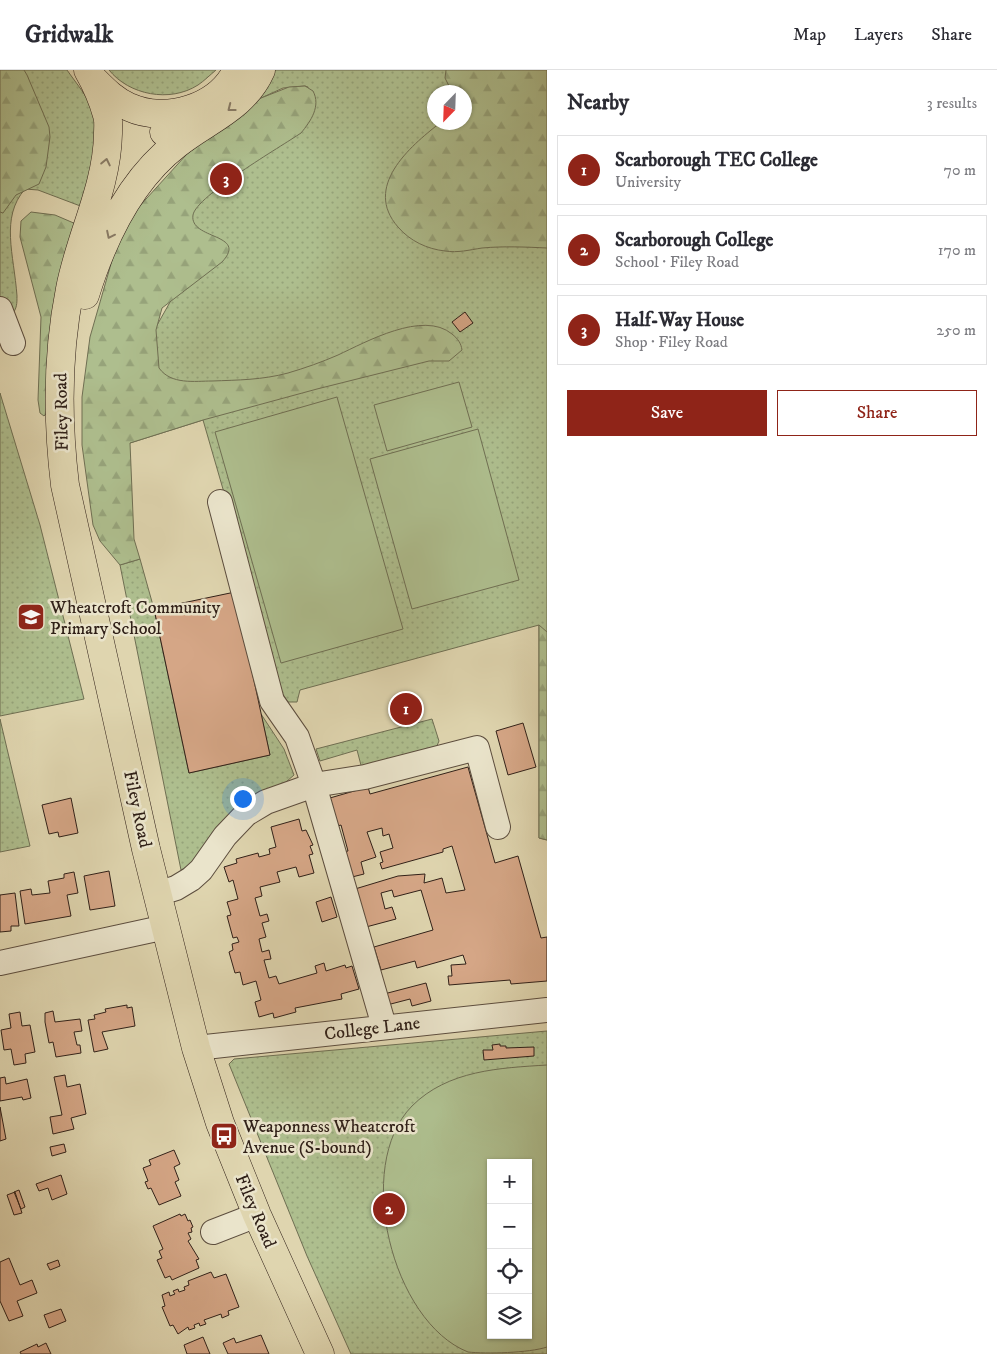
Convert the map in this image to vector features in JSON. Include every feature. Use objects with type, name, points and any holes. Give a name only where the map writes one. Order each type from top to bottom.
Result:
[{"type":"highway","name":"Filey Road","points":[[82,242],[130,169],[151,144],[199,106],[218,94],[237,70]]},
{"type":"highway","points":[[112,691],[108,629],[77,485],[68,424],[78,320],[95,266],[130,194],[175,145],[237,104],[256,81],[261,70]]},
{"type":"highway","name":"Filey Road","points":[[91,75],[110,96],[130,108],[152,113],[177,113],[199,106]]},
{"type":"highway","name":"Filey Road","points":[[91,75],[108,117],[107,153],[100,187],[70,287],[62,335],[58,399],[59,439],[75,532],[157,894],[196,1048],[215,1111],[257,1215],[320,1354]]},
{"type":"street","points":[[0,309],[13,343]]},
{"type":"street","points":[[220,502],[272,700],[297,737],[314,785],[384,1026]]},
{"type":"street","points":[[157,894],[176,888],[201,870],[224,836],[246,814],[266,802],[314,785],[364,777],[477,748],[498,827]]},
{"type":"street","points":[[0,964],[166,927]]},
{"type":"street","name":"College Lane","points":[[196,1048],[384,1026],[547,1010]]},
{"type":"street","points":[[213,1232],[257,1215]]},
{"type":"green space","points":[[0,70],[67,70],[89,101],[94,112],[97,134],[83,207],[38,190],[25,189],[17,200],[13,212],[10,238],[17,296],[16,308],[12,314],[0,301]]},
{"type":"green space","points":[[0,70],[24,70],[49,127],[50,137],[46,167],[39,184],[16,195],[3,213],[0,212]]},
{"type":"green space","points":[[109,70],[216,70],[187,91],[163,95],[150,94],[127,85],[117,79]]},
{"type":"green space","points":[[268,70],[547,70],[547,840],[539,838],[539,625],[300,690],[297,702],[288,702],[282,693],[203,420],[130,443],[143,350],[191,265],[181,223],[206,176],[301,114],[308,87],[283,88],[250,103]]},
{"type":"green space","points":[[446,70],[547,70],[547,248],[498,247],[454,252],[438,250],[425,246],[408,236],[398,227],[388,212],[385,197],[388,183],[394,169],[415,144],[432,130],[472,130],[472,85],[448,85],[445,78]]},
{"type":"green space","points":[[305,86],[313,91],[316,102],[314,113],[301,133],[223,184],[208,196],[193,215],[194,223],[200,229],[224,241],[228,246],[228,253],[222,262],[162,308],[156,330],[159,368],[170,377],[184,381],[269,377],[288,373],[320,362],[379,336],[426,325],[440,327],[452,334],[459,341],[462,350],[449,361],[429,361],[317,389],[203,420],[130,443],[134,539],[140,559],[120,565],[100,541],[93,525],[82,445],[82,397],[90,337],[115,250],[136,210],[187,154],[256,100],[289,87]]},
{"type":"green space","points":[[31,212],[55,215],[76,224],[46,414],[44,416],[40,413],[38,400],[41,317],[20,237],[21,221]]},
{"type":"green space","points":[[459,382],[472,427],[387,451],[374,405]]},
{"type":"green space","name":"Wheatcroft Community Primary School","points":[[0,393],[40,525],[84,699],[0,716]]},
{"type":"green space","points":[[337,397],[403,629],[281,663],[215,432]]},
{"type":"green space","points":[[478,429],[519,580],[412,609],[370,459]]},
{"type":"green space","points":[[140,559],[154,609],[189,773],[270,755],[261,714],[284,749],[294,775],[191,865],[181,870],[120,565]]},
{"type":"green space","points":[[539,625],[547,632],[547,840],[539,838]]},
{"type":"green space","points":[[0,719],[30,846],[0,852]]},
{"type":"green space","points":[[432,719],[439,741],[436,748],[362,769],[357,750],[320,761],[316,749]]},
{"type":"green space","points":[[547,1031],[547,1354],[351,1354],[307,1256],[229,1064],[234,1059]]},
{"type":"green space","points":[[547,1065],[547,1347],[530,1351],[468,1352],[441,1335],[419,1309],[401,1277],[389,1240],[384,1202],[385,1166],[394,1133],[412,1106],[426,1094],[458,1078],[493,1070]]},
{"type":"building","points":[[227,169],[235,176],[225,188],[217,181]]},
{"type":"building","points":[[465,312],[473,323],[460,332],[452,322]]},
{"type":"building","points":[[235,592],[270,755],[189,773],[154,609]]},
{"type":"building","points":[[523,723],[536,767],[508,775],[496,731]]},
{"type":"building","points":[[468,767],[495,863],[518,856],[541,938],[547,937],[547,981],[511,984],[510,980],[449,985],[448,976],[452,976],[451,965],[466,964],[463,955],[417,968],[415,961],[381,970],[374,947],[433,930],[421,890],[394,897],[392,890],[381,893],[385,909],[392,907],[396,919],[366,927],[355,889],[398,876],[425,874],[424,883],[442,878],[446,893],[465,890],[452,846],[443,849],[443,852],[382,869],[380,863],[383,862],[380,852],[393,848],[389,834],[383,836],[382,828],[367,832],[376,857],[361,862],[364,874],[352,877],[343,852],[348,851],[341,825],[331,828],[323,800],[368,787],[370,794]]},
{"type":"building","points":[[71,798],[78,833],[59,837],[58,832],[49,834],[42,805]]},
{"type":"building","points":[[299,819],[302,831],[306,830],[313,845],[310,846],[313,854],[309,855],[314,873],[299,877],[296,867],[277,872],[280,882],[260,887],[262,896],[255,898],[260,916],[267,914],[269,921],[262,923],[266,937],[259,939],[262,952],[269,950],[271,959],[264,960],[269,978],[276,976],[279,984],[317,973],[315,966],[324,963],[326,971],[345,965],[346,968],[352,966],[359,989],[341,994],[342,999],[295,1008],[296,1012],[274,1018],[273,1013],[259,1017],[255,1002],[261,1000],[256,981],[243,985],[240,972],[235,973],[229,952],[233,950],[232,944],[239,942],[237,937],[233,938],[227,916],[231,915],[227,902],[238,899],[233,880],[229,882],[224,867],[237,863],[236,859],[258,853],[259,857],[270,854],[269,849],[276,847],[271,827]]},
{"type":"building","points":[[109,871],[115,906],[90,910],[84,876]]},
{"type":"building","points":[[74,872],[78,893],[67,895],[71,916],[25,924],[20,891],[31,889],[32,895],[50,893],[48,881],[64,878],[64,874]]},
{"type":"building","points":[[15,893],[19,926],[11,926],[11,931],[0,932],[0,895]]},
{"type":"building","points":[[331,897],[337,917],[322,922],[316,902]]},
{"type":"building","points":[[426,983],[431,1001],[412,1006],[410,999],[387,1005],[384,994]]},
{"type":"building","points":[[127,1005],[127,1008],[132,1007],[135,1026],[102,1032],[108,1049],[94,1052],[88,1020],[95,1019],[94,1015],[106,1012],[105,1009]]},
{"type":"building","points":[[53,1011],[55,1022],[80,1019],[82,1031],[74,1032],[77,1045],[80,1045],[81,1053],[56,1057],[53,1042],[49,1043],[45,1022],[45,1013]]},
{"type":"building","points":[[20,1012],[22,1026],[30,1025],[35,1052],[25,1054],[26,1063],[14,1065],[11,1049],[4,1050],[1,1030],[11,1028],[9,1014]]},
{"type":"building","points":[[500,1044],[500,1046],[506,1046],[506,1048],[534,1047],[534,1056],[484,1060],[483,1050],[493,1050],[492,1045]]},
{"type":"building","points":[[65,1075],[67,1087],[80,1084],[86,1114],[71,1118],[74,1129],[53,1134],[50,1117],[62,1115],[54,1077]]},
{"type":"building","points":[[5,1077],[6,1084],[27,1079],[31,1098],[23,1100],[22,1097],[0,1101],[0,1078]]},
{"type":"building","points":[[0,1107],[6,1139],[0,1141]]},
{"type":"building","points":[[64,1144],[66,1152],[52,1156],[50,1147]]},
{"type":"building","points":[[174,1150],[180,1164],[174,1167],[179,1180],[175,1182],[181,1196],[159,1205],[151,1188],[148,1189],[145,1182],[148,1181],[143,1168],[151,1165],[149,1160]]},
{"type":"building","points":[[61,1175],[67,1194],[52,1200],[48,1188],[39,1191],[36,1184]]},
{"type":"building","points":[[19,1190],[25,1207],[21,1209],[14,1192]]},
{"type":"building","points":[[15,1192],[22,1213],[14,1215],[7,1195]]},
{"type":"building","points":[[180,1214],[181,1216],[185,1214],[193,1227],[191,1228],[192,1232],[188,1233],[191,1239],[188,1241],[199,1259],[196,1260],[199,1268],[172,1280],[170,1276],[165,1278],[157,1260],[162,1258],[159,1251],[163,1249],[153,1226]]},
{"type":"building","points":[[9,1258],[20,1285],[32,1280],[37,1293],[17,1301],[23,1316],[9,1321],[0,1301],[0,1262]]},
{"type":"building","points":[[58,1260],[60,1266],[50,1270],[47,1264]]},
{"type":"building","points":[[211,1272],[214,1278],[226,1274],[239,1307],[228,1311],[229,1315],[222,1318],[221,1314],[204,1320],[206,1324],[200,1326],[199,1323],[194,1325],[195,1328],[189,1330],[188,1327],[178,1334],[173,1325],[170,1326],[162,1307],[165,1306],[162,1295],[169,1292],[170,1296],[175,1294],[173,1291],[178,1289],[179,1292],[185,1290],[184,1287],[189,1285],[188,1281]]},
{"type":"building","points":[[61,1309],[66,1321],[49,1328],[44,1315]]},
{"type":"building","points":[[261,1335],[269,1354],[228,1354],[223,1343],[234,1338],[236,1343]]},
{"type":"building","points":[[203,1337],[210,1354],[187,1354],[184,1345]]},
{"type":"building","points":[[46,1343],[51,1354],[21,1354],[20,1352],[37,1344],[38,1347]]},
{"type":"place","name":"Half-Way House","points":[[226,179]]},
{"type":"place","name":"Wheatcroft Community Primary School","points":[[31,617]]},
{"type":"place","name":"Scarborough TEC College","points":[[406,709]]},
{"type":"place","name":"Weaponness Wheatcroft Avenue (S-bound)","points":[[224,1136]]},
{"type":"place","name":"Scarborough College","points":[[389,1209]]}]
